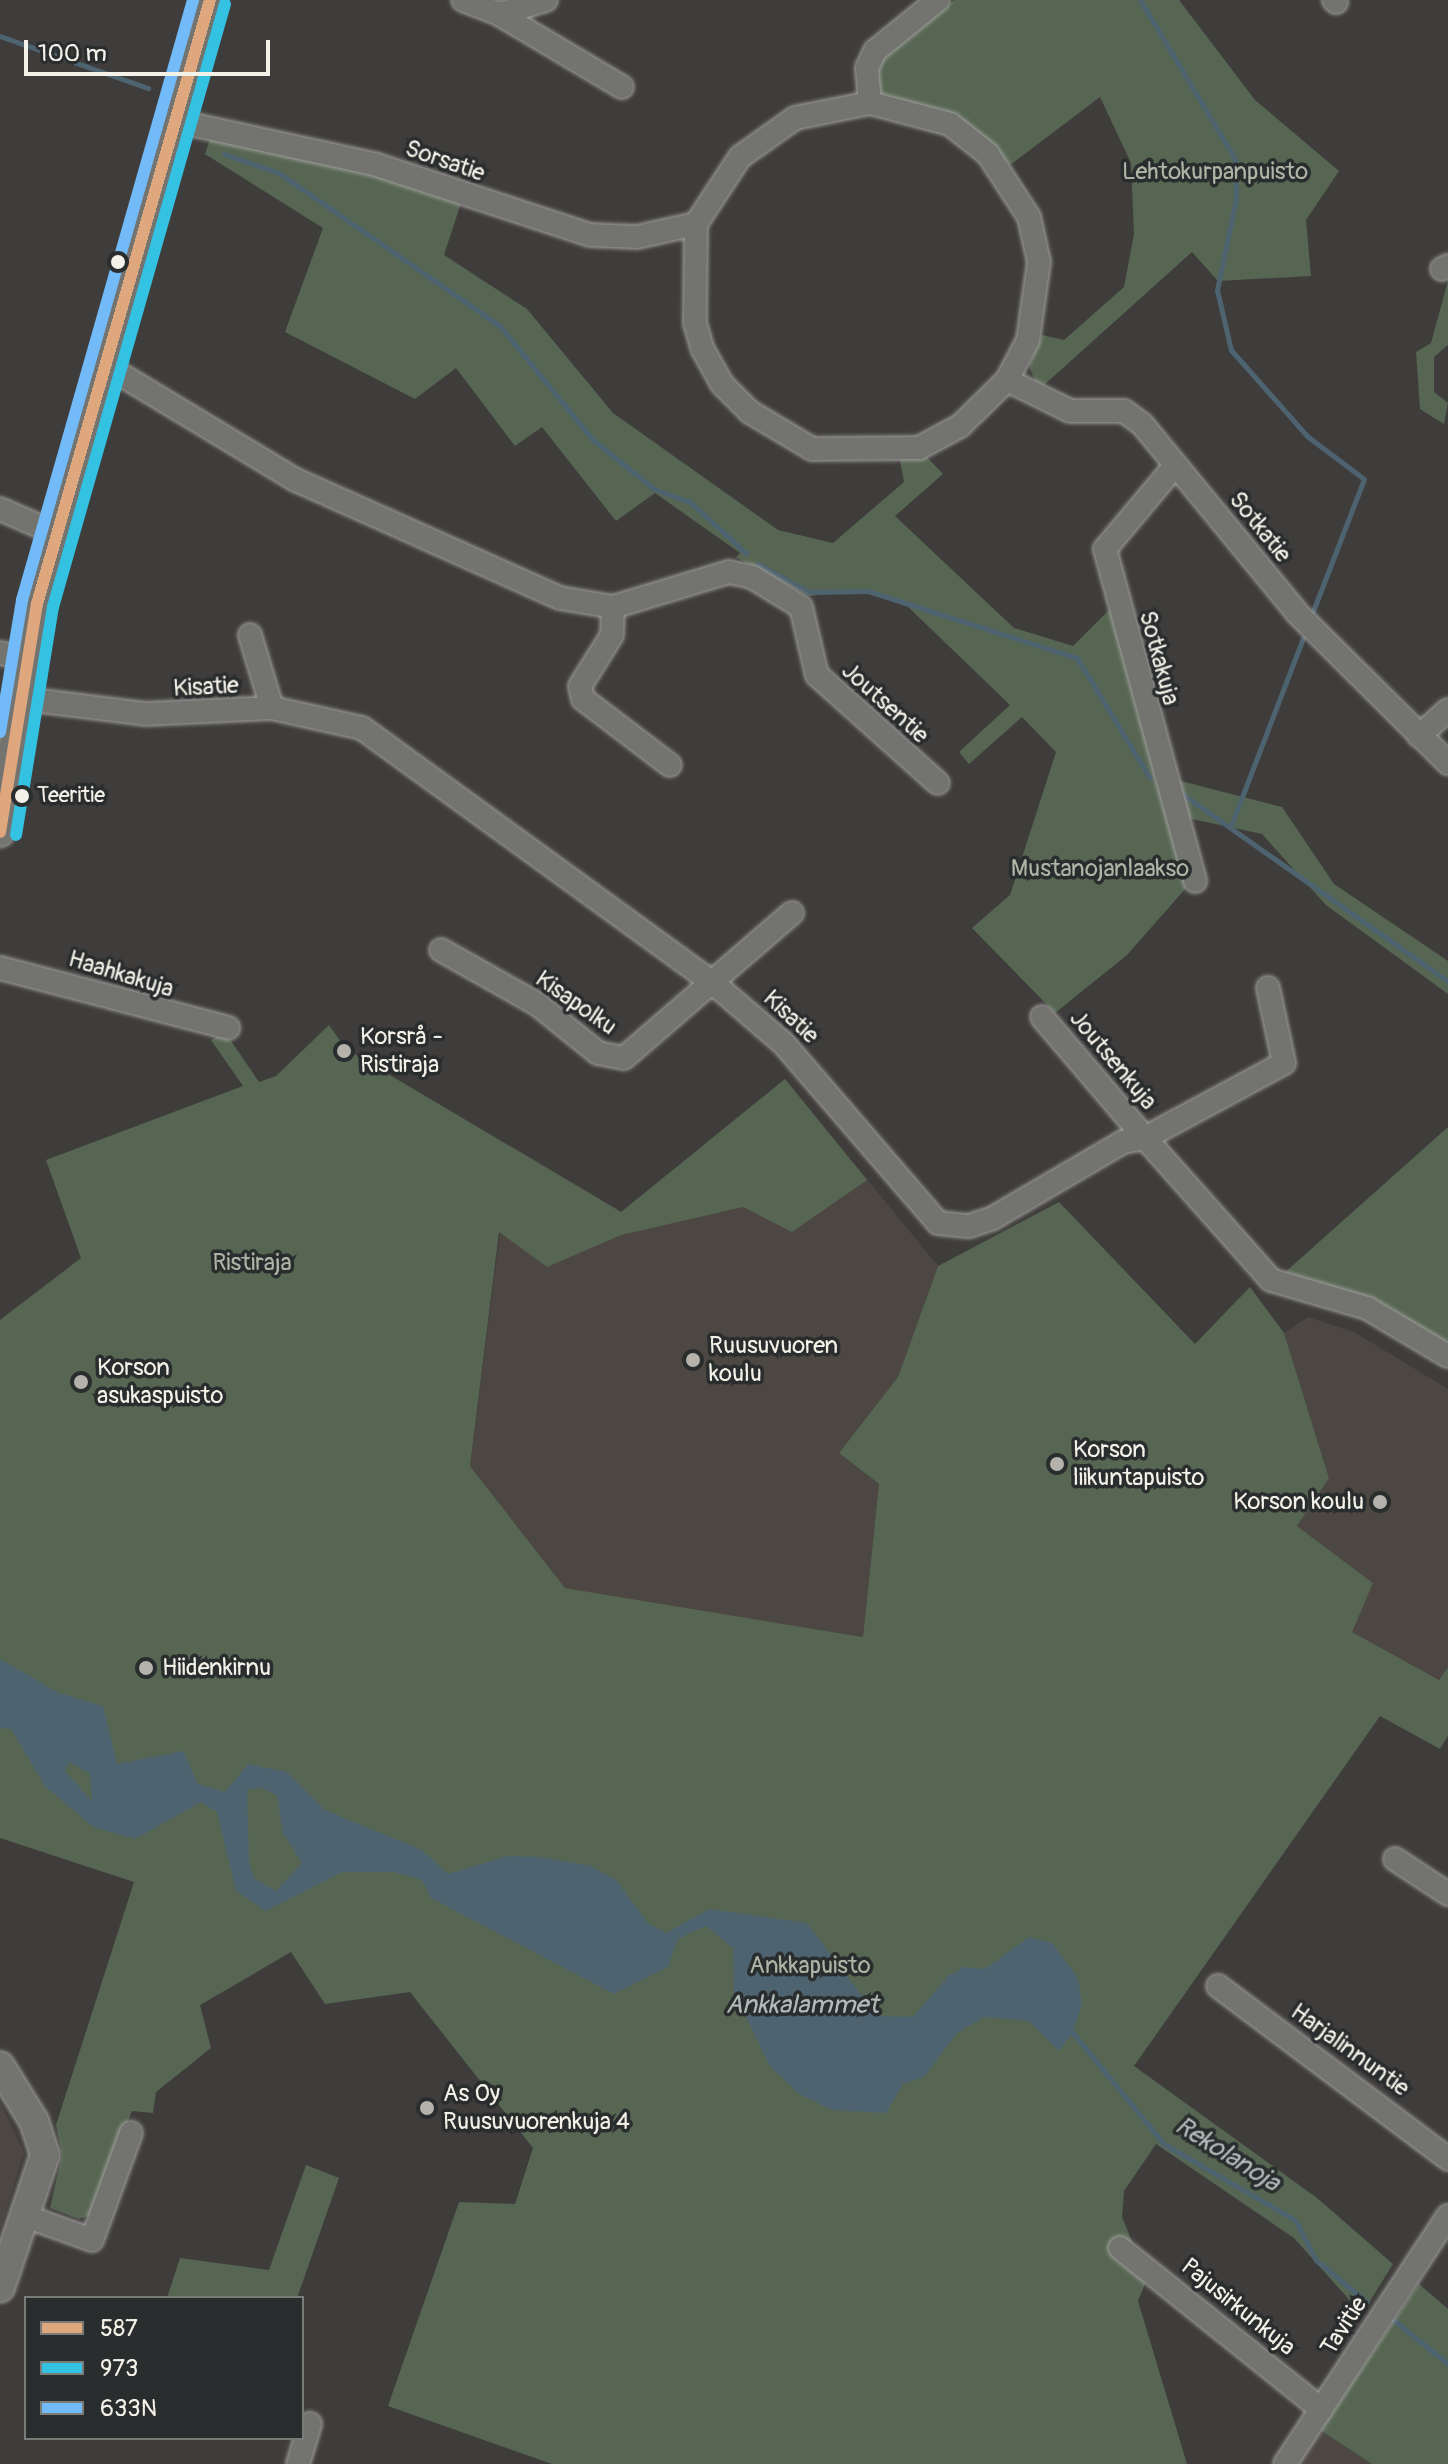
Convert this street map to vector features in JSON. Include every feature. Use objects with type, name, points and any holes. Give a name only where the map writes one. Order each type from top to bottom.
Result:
[{"type":"main road","points":[[0,832],[17,698],[12,655],[55,533],[210,0]]},
{"type":"main road","points":[[0,2066],[44,2144],[25,2216],[0,2288]]},
{"type":"street","points":[[463,0],[499,14],[622,87]]},
{"type":"street","points":[[499,14],[546,0]]},
{"type":"street","points":[[870,103],[867,68],[875,51],[938,0]]},
{"type":"street","points":[[870,103],[950,124],[1014,184],[1039,262],[1028,340],[1007,380],[960,426],[919,448],[855,454],[790,438],[722,384],[702,348],[695,323],[696,224],[719,182],[766,132],[834,106],[870,103]]},
{"type":"street","name":"Sorsatie","points":[[176,121],[374,164],[590,235],[637,237],[696,224]]},
{"type":"street","name":"Joutsentie","points":[[105,365],[326,496],[560,598],[613,607],[729,572],[752,577],[801,607],[817,675],[938,783]]},
{"type":"street","name":"Sotkatie","points":[[1007,380],[1070,411],[1124,411],[1297,613],[1448,763]]},
{"type":"street","name":"Sotkakuja","points":[[1173,468],[1105,549],[1195,881]]},
{"type":"street","points":[[0,509],[55,533]]},
{"type":"street","points":[[613,607],[612,635],[580,686],[583,699],[670,765]]},
{"type":"street","points":[[250,635],[272,708]]},
{"type":"street","name":"Kisatie","points":[[17,698],[145,714],[272,708],[325,715],[405,752],[712,982],[807,1067],[938,1223],[969,1226],[993,1218],[1123,1142],[1145,1138]]},
{"type":"street","points":[[1419,736],[1448,710]]},
{"type":"street","points":[[712,982],[792,913]]},
{"type":"street","name":"Kisapolku","points":[[441,950],[537,1004],[612,1058],[650,1041],[712,982]]},
{"type":"street","name":"Haahkakuja","points":[[0,968],[228,1028]]},
{"type":"street","points":[[1268,988],[1284,1063],[1145,1138],[1271,1280],[1367,1308],[1448,1356]]},
{"type":"street","name":"Joutsenkuja","points":[[1042,1017],[1145,1138]]},
{"type":"street","points":[[1395,1859],[1448,1894]]},
{"type":"street","name":"Harjalinnuntie","points":[[1218,1986],[1448,2159]]},
{"type":"street","points":[[25,2216],[92,2240],[131,2133]]},
{"type":"street","name":"Tavitie","points":[[1285,2464],[1448,2216]]},
{"type":"street","name":"Pajusirkunkuja","points":[[1120,2248],[1321,2409]]},
{"type":"street","points":[[298,2464],[310,2424]]},
{"type":"shaded area","name":"Ruusuvuoren koulu","points":[[785,1079],[938,1266],[898,1377],[839,1453],[879,1484],[863,1637],[565,1588],[470,1466],[511,1146],[622,1212]]},
{"type":"shaded area","name":"Korson koulu","points":[[1308,1317],[1354,1332],[1448,1389],[1448,1667],[1439,1680],[1351,1632],[1373,1583],[1297,1526],[1329,1477],[1284,1333]]},
{"type":"shaded area","points":[[0,2103],[24,2152],[0,2230]]},
{"type":"shaded area","points":[[1320,2430],[1372,2464],[1298,2464]]},
{"type":"green space","name":"Lehtokurpanpuisto","points":[[954,0],[1179,0],[1255,100],[1339,171],[1306,220],[1311,276],[1218,281],[1192,252],[1044,385],[1035,381],[1029,366],[1042,335],[1064,340],[1124,287],[1134,234],[1131,163],[1100,97],[1010,165],[987,142],[875,98],[881,58]]},
{"type":"green space","name":"Mustanojanlaakso","points":[[210,139],[358,170],[461,203],[444,255],[527,309],[613,413],[778,530],[833,543],[904,482],[900,460],[925,455],[943,474],[895,516],[1014,628],[1073,646],[1111,608],[1186,888],[1127,955],[1055,1013],[972,928],[1010,895],[1056,752],[1022,717],[969,764],[959,752],[1010,705],[902,601],[867,590],[809,596],[736,557],[740,553],[655,493],[616,521],[542,427],[515,446],[456,368],[415,399],[285,332],[323,228],[205,154]]},
{"type":"green space","points":[[1448,281],[1448,345],[1434,357],[1434,392],[1448,403],[1444,424],[1420,409],[1416,352],[1431,343]]},
{"type":"green space","points":[[1173,779],[1282,807],[1334,884],[1448,961],[1448,994],[1326,905],[1262,834],[1183,817]]},
{"type":"green space","name":"Ankkapuisto","points":[[329,1025],[346,1049],[621,1212],[785,1079],[867,1180],[792,1232],[743,1207],[621,1235],[547,1267],[499,1232],[470,1466],[565,1588],[863,1637],[879,1484],[839,1453],[898,1377],[938,1266],[1059,1202],[1195,1344],[1250,1287],[1284,1333],[1329,1478],[1297,1526],[1373,1583],[1352,1632],[1439,1680],[1448,1667],[1448,1736],[1440,1749],[1380,1716],[1134,2066],[1317,2198],[1393,2264],[1362,2314],[1294,2238],[1156,2144],[1124,2191],[1122,2217],[1147,2279],[1138,2301],[1187,2464],[552,2464],[388,2406],[459,2202],[515,2204],[533,2148],[410,1992],[325,2004],[291,1952],[200,2005],[211,2048],[156,2092],[153,2113],[132,2111],[89,2216],[79,2219],[50,2208],[62,2155],[56,2125],[134,1882],[0,1838],[0,1320],[81,1258],[46,1160],[243,1086],[211,1040],[225,1032],[259,1082],[276,1076]]},
{"type":"green space","points":[[1448,1127],[1448,1343],[1282,1275]]},
{"type":"green space","points":[[306,2165],[339,2178],[298,2296],[168,2296],[180,2258],[269,2270]]},
{"type":"green space","points":[[1419,2284],[1448,2309],[1448,2464],[1372,2464],[1320,2430]]},
{"type":"water","name":"Ankkalammet","points":[[0,1659],[59,1693],[103,1706],[117,1764],[183,1751],[198,1784],[225,1792],[248,1764],[287,1772],[325,1810],[422,1850],[448,1874],[508,1856],[540,1857],[591,1866],[616,1880],[648,1923],[666,1933],[709,1909],[807,1923],[877,2016],[913,2017],[948,1976],[964,1967],[985,1969],[1029,1937],[1052,1943],[1078,1978],[1082,2003],[1073,2033],[1059,2051],[1029,2021],[984,2017],[957,2033],[924,2077],[903,2084],[886,2113],[832,2110],[799,2094],[770,2066],[734,1993],[733,1948],[706,1926],[678,1939],[668,1967],[614,1994],[431,1898],[422,1880],[394,1872],[342,1872],[266,1911],[236,1891],[217,1812],[201,1802],[135,1839],[93,1827],[45,1786],[11,1729],[0,1728]],"holes":[[[69,1762],[90,1774],[92,1801],[65,1771]],[[262,1788],[277,1796],[283,1833],[302,1863],[276,1891],[254,1878],[249,1862],[247,1790]]]},
{"type":"waterway","points":[[1140,0],[1235,159],[1236,199],[1217,290],[1231,350],[1307,436],[1364,479],[1313,611]]},
{"type":"waterway","points":[[0,36],[148,88]]},
{"type":"waterway","points":[[224,154],[279,173],[500,326],[592,439],[654,489],[690,502],[746,553]]},
{"type":"waterway","points":[[758,564],[809,592],[868,591],[1077,658],[1150,778]]},
{"type":"waterway","points":[[1232,823],[1303,638]]},
{"type":"waterway","points":[[1181,793],[1448,981]]},
{"type":"waterway","name":"Rekolanoja","points":[[1073,2033],[1164,2144],[1295,2220],[1316,2260],[1367,2302]]},
{"type":"waterway","name":"Rekolanoja","points":[[1390,2317],[1448,2364]]},
{"type":"transit line","name":"633N","points":[[0,732],[22,600],[193,0]]},
{"type":"transit line","name":"587","points":[[0,832],[37,604],[210,0]]},
{"type":"transit line","name":"973","points":[[16,835],[53,607],[225,4]]},
{"type":"place","name":"Teeritie","points":[[22,796]]},
{"type":"place","name":"Korsrå - Ristiraja","points":[[344,1051]]},
{"type":"place","name":"Ruusuvuoren koulu","points":[[693,1360]]},
{"type":"place","name":"Korson asukaspuisto","points":[[81,1382]]},
{"type":"place","name":"Korson liikuntapuisto","points":[[1057,1464]]},
{"type":"place","name":"Korson koulu","points":[[1380,1502]]},
{"type":"place","name":"Hiidenkirnu","points":[[146,1668]]},
{"type":"place","name":"As Oy Ruusuvuorenkuja 4","points":[[427,2108]]},
{"type":"park label","name":"Ristiraja","points":[[252,1263]]}]
